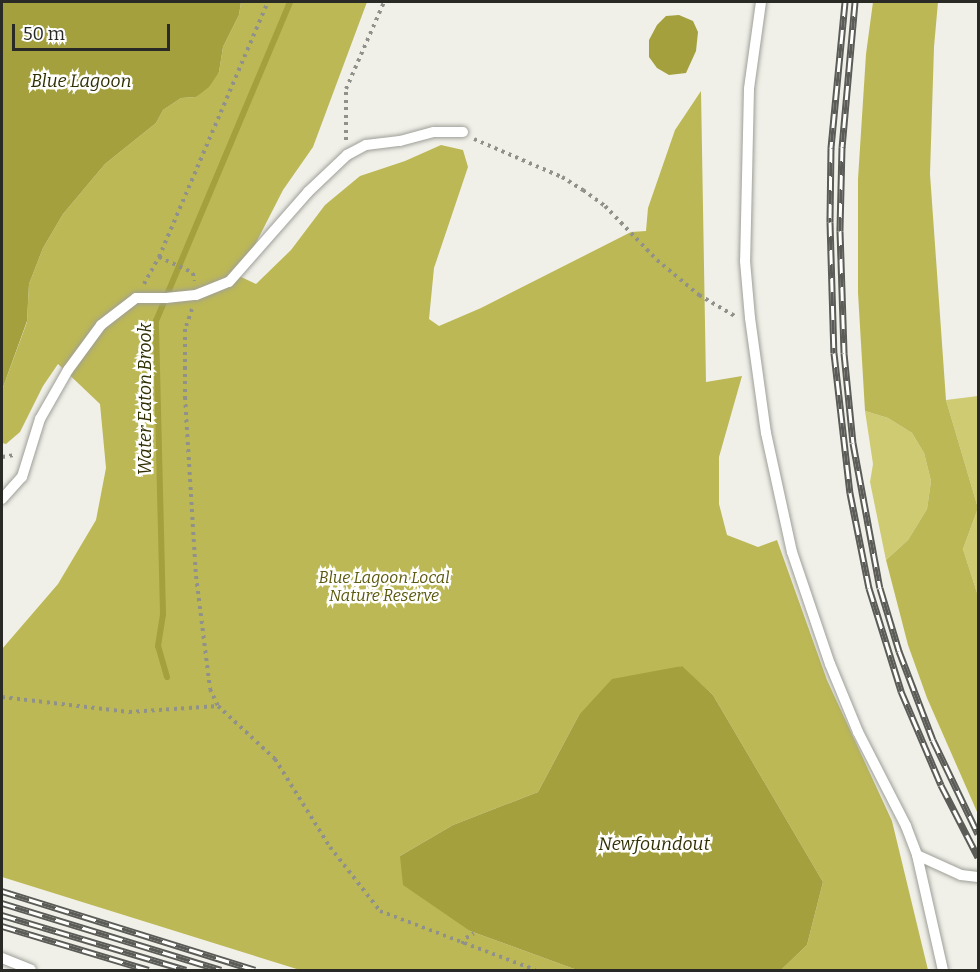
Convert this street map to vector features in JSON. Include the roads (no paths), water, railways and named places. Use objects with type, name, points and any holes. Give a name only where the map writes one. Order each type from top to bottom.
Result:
[{"type":"lane","points":[[761,2],[749,89],[746,139],[745,261],[750,318],[766,433],[792,552],[830,664],[858,732],[906,826],[916,855],[944,970]]},
{"type":"lane","points":[[2,499],[22,477],[40,419],[68,370],[101,325],[136,298],[196,295],[229,282],[308,192],[346,155],[366,145],[400,141],[434,132],[463,132]]},
{"type":"lane","points":[[916,855],[961,875],[978,877]]},
{"type":"lane","points":[[2,958],[31,970]]},
{"type":"water","name":"Blue Lagoon","points":[[2,2],[241,2],[239,15],[223,47],[219,72],[209,87],[196,97],[181,98],[163,110],[156,123],[105,164],[63,214],[43,248],[29,284],[27,321],[2,390]]},
{"type":"water","points":[[679,15],[693,21],[698,32],[696,51],[686,73],[669,75],[657,68],[649,57],[649,40],[657,25],[666,16]]},
{"type":"water","name":"Newfoundout","points":[[682,666],[713,695],[823,882],[807,945],[781,970],[577,970],[470,931],[403,885],[400,856],[453,825],[538,792],[579,715],[612,679]]},
{"type":"waterway","name":"Water Eaton Brook","points":[[167,677],[158,646],[163,614],[156,321],[290,2]]},
{"type":"railway","points":[[845,2],[831,148],[830,222],[834,353],[850,493],[869,588],[901,691],[941,785],[978,857]]},
{"type":"railway","points":[[855,2],[842,147],[840,231],[844,353],[853,443],[880,588],[899,651],[933,740],[978,834]]},
{"type":"railway","points":[[2,891],[255,970]]},
{"type":"railway","points":[[2,903],[221,970]]},
{"type":"railway","points":[[2,915],[186,970]]},
{"type":"railway","points":[[2,926],[149,970]]},
{"type":"park label","name":"Blue Lagoon Local Nature Reserve","points":[[384,587]]}]
